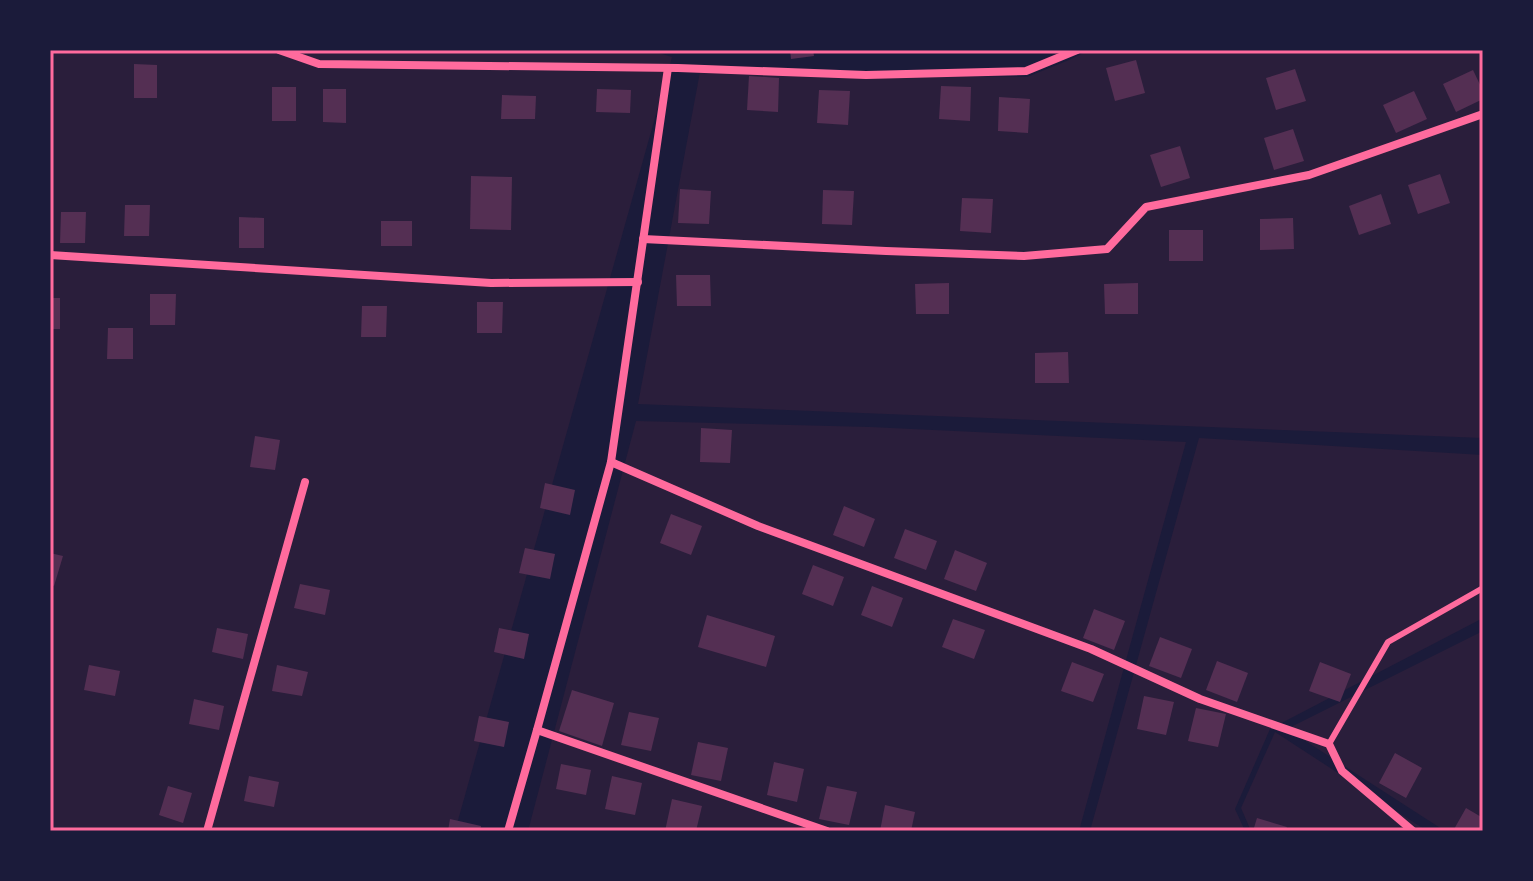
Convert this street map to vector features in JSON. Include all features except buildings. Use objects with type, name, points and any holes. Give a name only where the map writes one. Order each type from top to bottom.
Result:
[{"type":"street","points":[[279,50],[319,64],[673,68],[866,75],[1026,71],[1077,50]]},
{"type":"street","points":[[508,831],[611,462],[643,239],[673,68]]},
{"type":"street","points":[[643,239],[1024,256],[1107,249],[1146,207],[1309,175],[1483,114]]},
{"type":"street","points":[[50,255],[491,283],[638,282]]},
{"type":"street","points":[[611,462],[758,526],[1091,649],[1200,699],[1329,744],[1342,771],[1413,831]]},
{"type":"street","points":[[207,831],[305,482]]},
{"type":"street","points":[[537,730],[827,831]]},
{"type":"lane","points":[[1329,744],[1388,642],[1483,588]]},
{"type":"shaded area","points":[[50,50],[649,50],[672,57],[455,831],[50,831]]},
{"type":"shaded area","points":[[1089,50],[1483,50],[1483,438],[638,404],[700,72],[1027,77]]},
{"type":"shaded area","points":[[636,421],[870,427],[1186,442],[1079,831],[528,831]]},
{"type":"shaded area","points":[[1199,438],[1483,455],[1483,618],[1270,729],[1235,809],[1245,831],[1090,831]]},
{"type":"shaded area","points":[[1483,631],[1483,831],[1445,831],[1287,729]]},
{"type":"shaded area","points":[[1275,732],[1427,831],[1251,831],[1241,808]]}]
